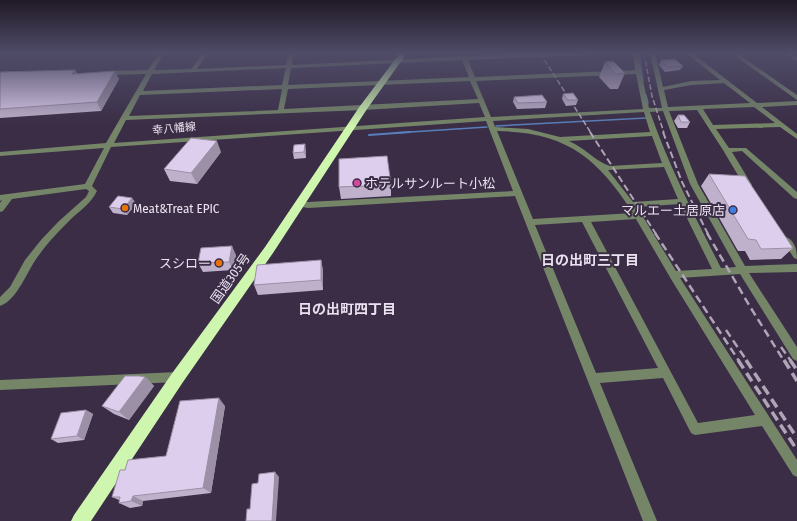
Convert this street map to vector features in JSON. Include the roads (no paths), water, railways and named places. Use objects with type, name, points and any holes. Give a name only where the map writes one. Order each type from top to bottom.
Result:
[{"type":"highway","name":"国道305号","points":[[80,521],[178,377],[300,204],[363,108],[386,77]]},
{"type":"street","points":[[88,186],[147,77]]},
{"type":"street","points":[[281,112],[287,77]]},
{"type":"street","points":[[139,93],[512,77]]},
{"type":"street","points":[[638,77],[647,110],[666,165],[718,271]]},
{"type":"street","points":[[657,77],[665,109],[694,184],[742,270],[797,356]]},
{"type":"street","points":[[720,77],[797,136]]},
{"type":"street","points":[[768,77],[797,98]]},
{"type":"street","points":[[472,79],[650,521]]},
{"type":"street","points":[[660,89],[691,83],[725,81]]},
{"type":"street","points":[[125,118],[281,112],[481,101]]},
{"type":"street","name":"幸八幡線","points":[[0,154],[209,136],[349,129],[488,119],[698,107],[797,103]]},
{"type":"street","points":[[698,107],[755,194]]},
{"type":"street","points":[[712,128],[782,125]]},
{"type":"street","points":[[492,129],[514,129],[559,139],[584,152],[597,165],[639,216],[674,275],[797,471]]},
{"type":"street","points":[[559,139],[655,134]]},
{"type":"street","points":[[727,150],[744,149],[797,196]]},
{"type":"street","points":[[597,165],[610,168],[666,165]]},
{"type":"street","points":[[0,198],[88,186]]},
{"type":"street","points":[[0,302],[8,298],[27,265],[47,239],[89,198],[93,191],[88,186]]},
{"type":"street","points":[[300,204],[308,205],[518,193]]},
{"type":"street","points":[[0,209],[10,196]]},
{"type":"street","points":[[631,205],[683,201]]},
{"type":"street","points":[[530,222],[639,216]]},
{"type":"street","points":[[585,219],[695,429],[765,420]]},
{"type":"street","points":[[781,234],[797,256]]},
{"type":"street","points":[[674,275],[718,271],[797,268]]},
{"type":"street","points":[[592,378],[666,373]]},
{"type":"street","points":[[0,385],[178,377]]},
{"type":"waterway","points":[[646,95],[648,103]]},
{"type":"waterway","points":[[496,126],[646,118]]},
{"type":"waterway","points":[[407,132],[487,127]]},
{"type":"waterway","points":[[369,135],[407,132]]},
{"type":"waterway","points":[[395,133],[407,132]]},
{"type":"railway","points":[[555,77],[591,133]]},
{"type":"railway","points":[[649,77],[652,96],[664,133]]},
{"type":"railway","points":[[590,132],[656,234]]},
{"type":"railway","points":[[663,132],[682,182],[708,234]]},
{"type":"railway","points":[[655,233],[739,361]]},
{"type":"railway","points":[[707,233],[784,361]]},
{"type":"railway","points":[[726,330],[747,361]]},
{"type":"railway","points":[[781,347],[791,361]]},
{"type":"railway","points":[[738,360],[797,450]]},
{"type":"railway","points":[[746,360],[797,438]]},
{"type":"railway","points":[[784,360],[797,381]]},
{"type":"railway","points":[[790,360],[797,370]]},
{"type":"place","name":"ホテルサンルート小松","points":[[357,183]]},
{"type":"place","name":"Meat&Treat EPIC","points":[[125,208]]},
{"type":"place","name":"マルエー土居原店","points":[[733,210]]},
{"type":"place","name":"スシロー","points":[[219,263]]},
{"type":"district","name":"日の出町三丁目","points":[[590,260]]},
{"type":"district","name":"日の出町四丁目","points":[[347,309]]}]
